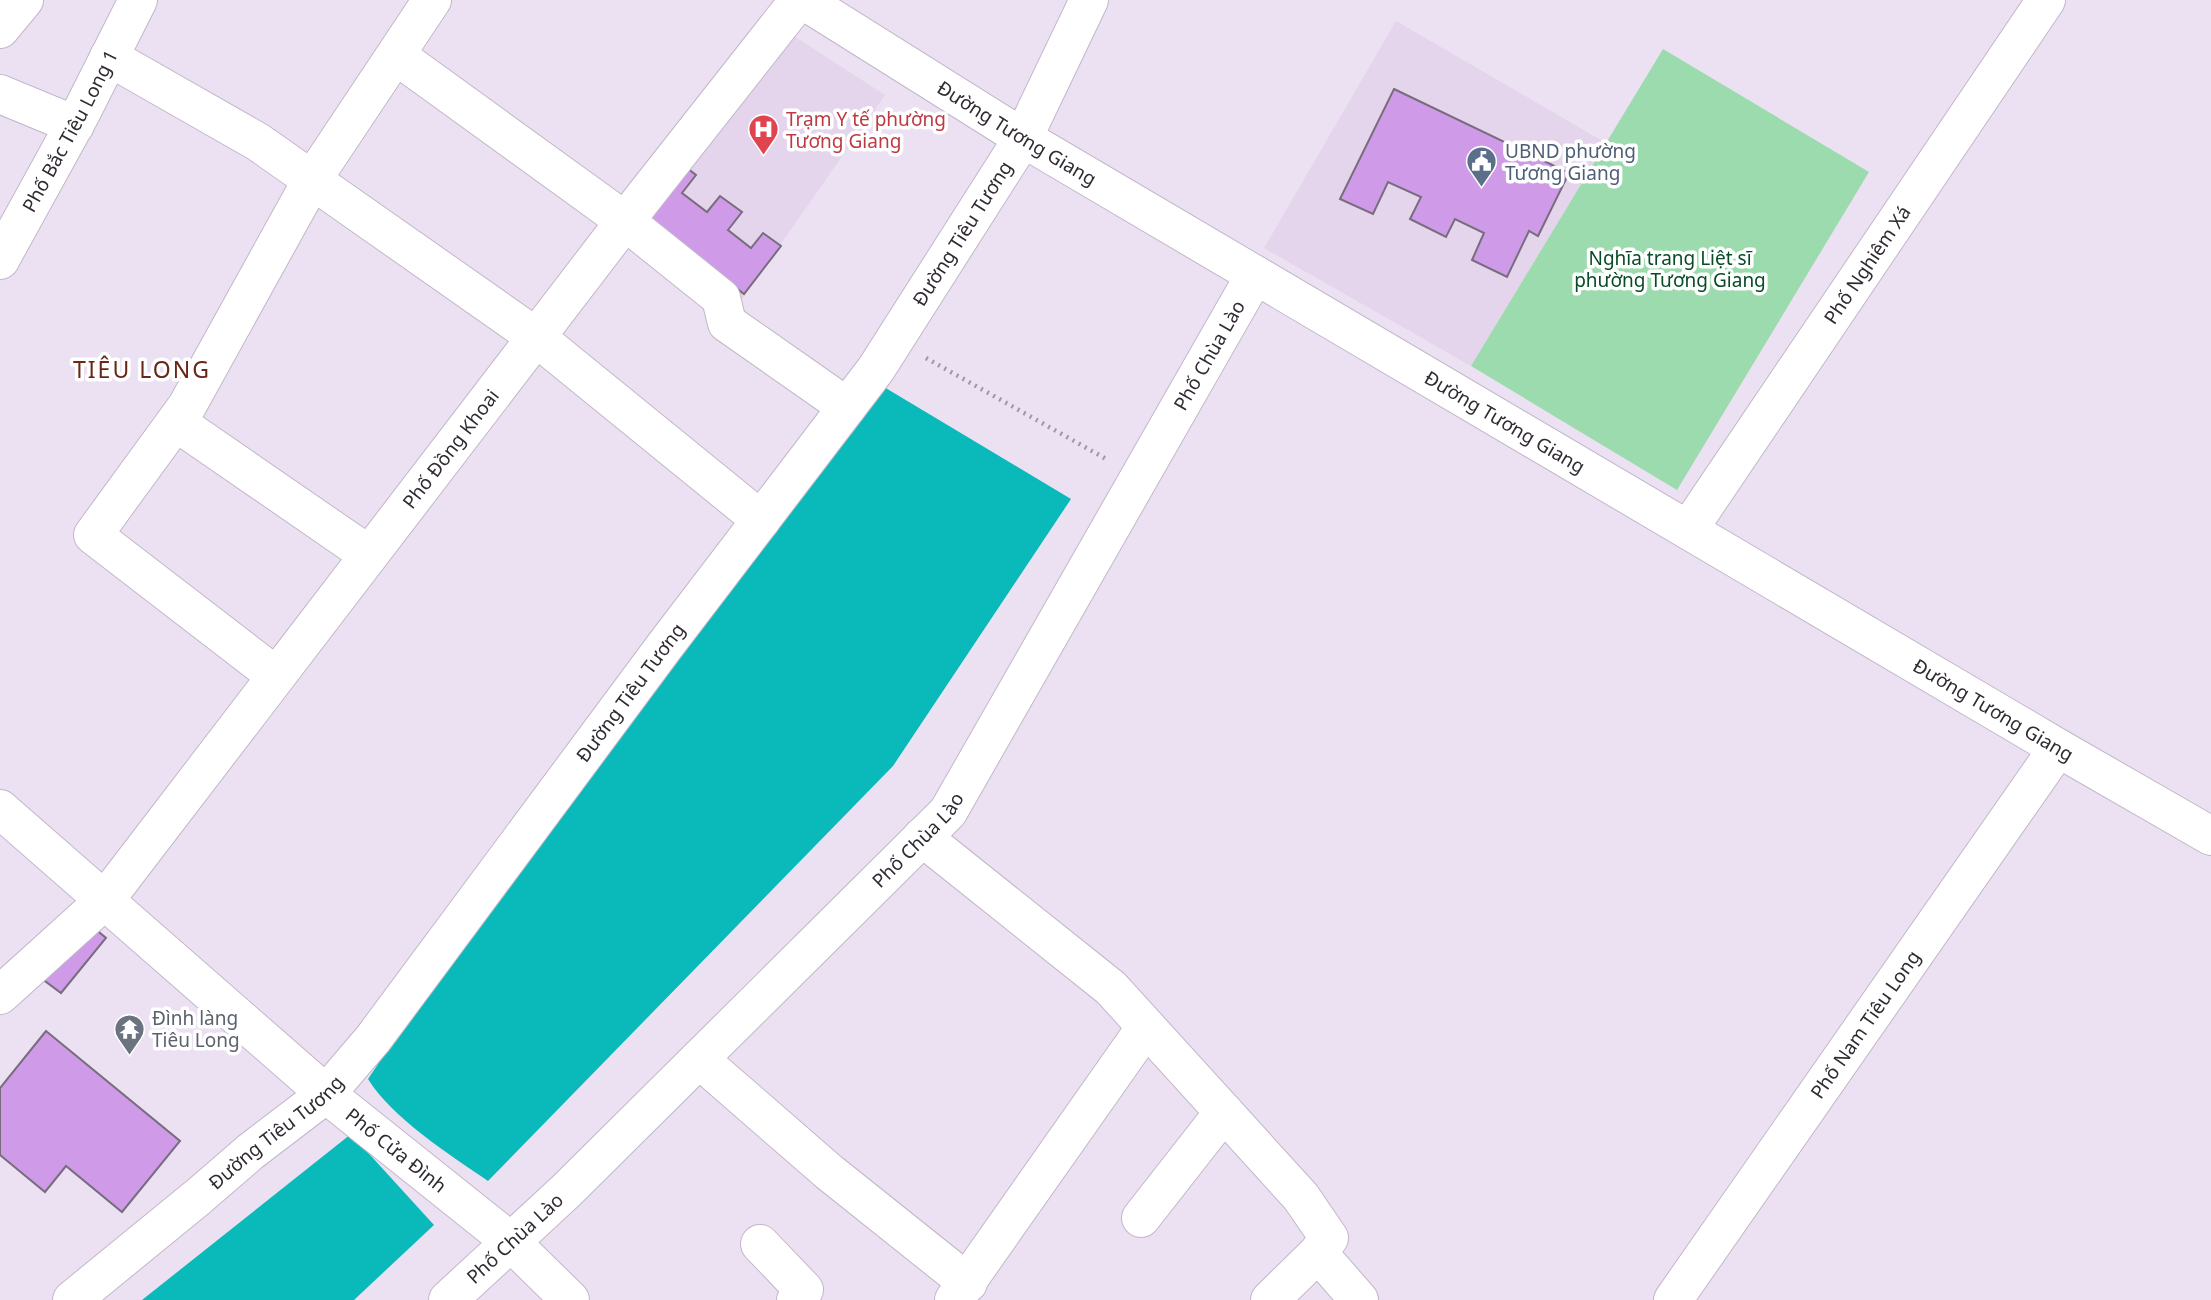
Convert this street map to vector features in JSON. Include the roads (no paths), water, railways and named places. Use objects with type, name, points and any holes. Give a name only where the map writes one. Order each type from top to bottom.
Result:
[{"type":"street","points":[[0,29],[24,0]]},
{"type":"street","name":"Phố Bắc Tiêu Long 1","points":[[0,260],[75,125],[138,0]]},
{"type":"street","points":[[276,676],[93,535],[194,394],[312,180],[432,0]]},
{"type":"street","name":"Đường Tương Giang","points":[[801,0],[1023,138],[2211,836]]},
{"type":"street","name":"Phố Đồng Khoai","points":[[0,995],[105,900],[625,221],[801,0]]},
{"type":"street","name":"Đường Tiêu Tương","points":[[72,1300],[250,1152],[326,1094],[373,1040],[895,340],[1023,138],[1089,0]]},
{"type":"street","name":"Phố Nghiêm Xá","points":[[1688,530],[2046,0]]},
{"type":"street","points":[[397,56],[625,221],[720,298],[727,323],[847,407]]},
{"type":"street","points":[[109,57],[258,142],[536,337],[761,520]]},
{"type":"street","points":[[0,94],[75,125]]},
{"type":"street","name":"Phố Chùa Lào","points":[[448,1300],[699,1059],[948,812],[1255,275]]},
{"type":"street","points":[[176,422],[369,555]]},
{"type":"street","name":"Phố Nam Tiêu Long","points":[[1673,1300],[2058,748]]},
{"type":"street","name":"Phố Cửa Đình","points":[[0,809],[326,1094],[511,1242],[570,1300]]},
{"type":"street","points":[[922,837],[1111,988],[1301,1197],[1329,1238],[1318,1253],[1270,1300]]},
{"type":"street","points":[[699,1059],[961,1292],[1146,1027]]},
{"type":"street","points":[[1141,1218],[1224,1112]]},
{"type":"street","points":[[760,1244],[804,1290],[796,1300]]},
{"type":"street","points":[[1318,1253],[1359,1300]]},
{"type":"water","points":[[884,387],[1071,499],[893,766],[488,1181],[406,1121],[391,1108],[368,1079],[411,1015]]},
{"type":"water","points":[[351,1134],[434,1225],[354,1300],[142,1300]]},
{"type":"place","name":"Trạm Y tế phường Tương Giang","points":[[763,157]]},
{"type":"place","name":"UBND phường Tương Giang","points":[[1482,189]]},
{"type":"place","name":"Đình làng Tiêu Long","points":[[129,1056]]},
{"type":"district","name":"TIÊU LONG","points":[[142,369]]},
{"type":"park label","name":"Nghĩa trang Liệt sĩ phường Tương Giang","points":[[1670,269]]}]
